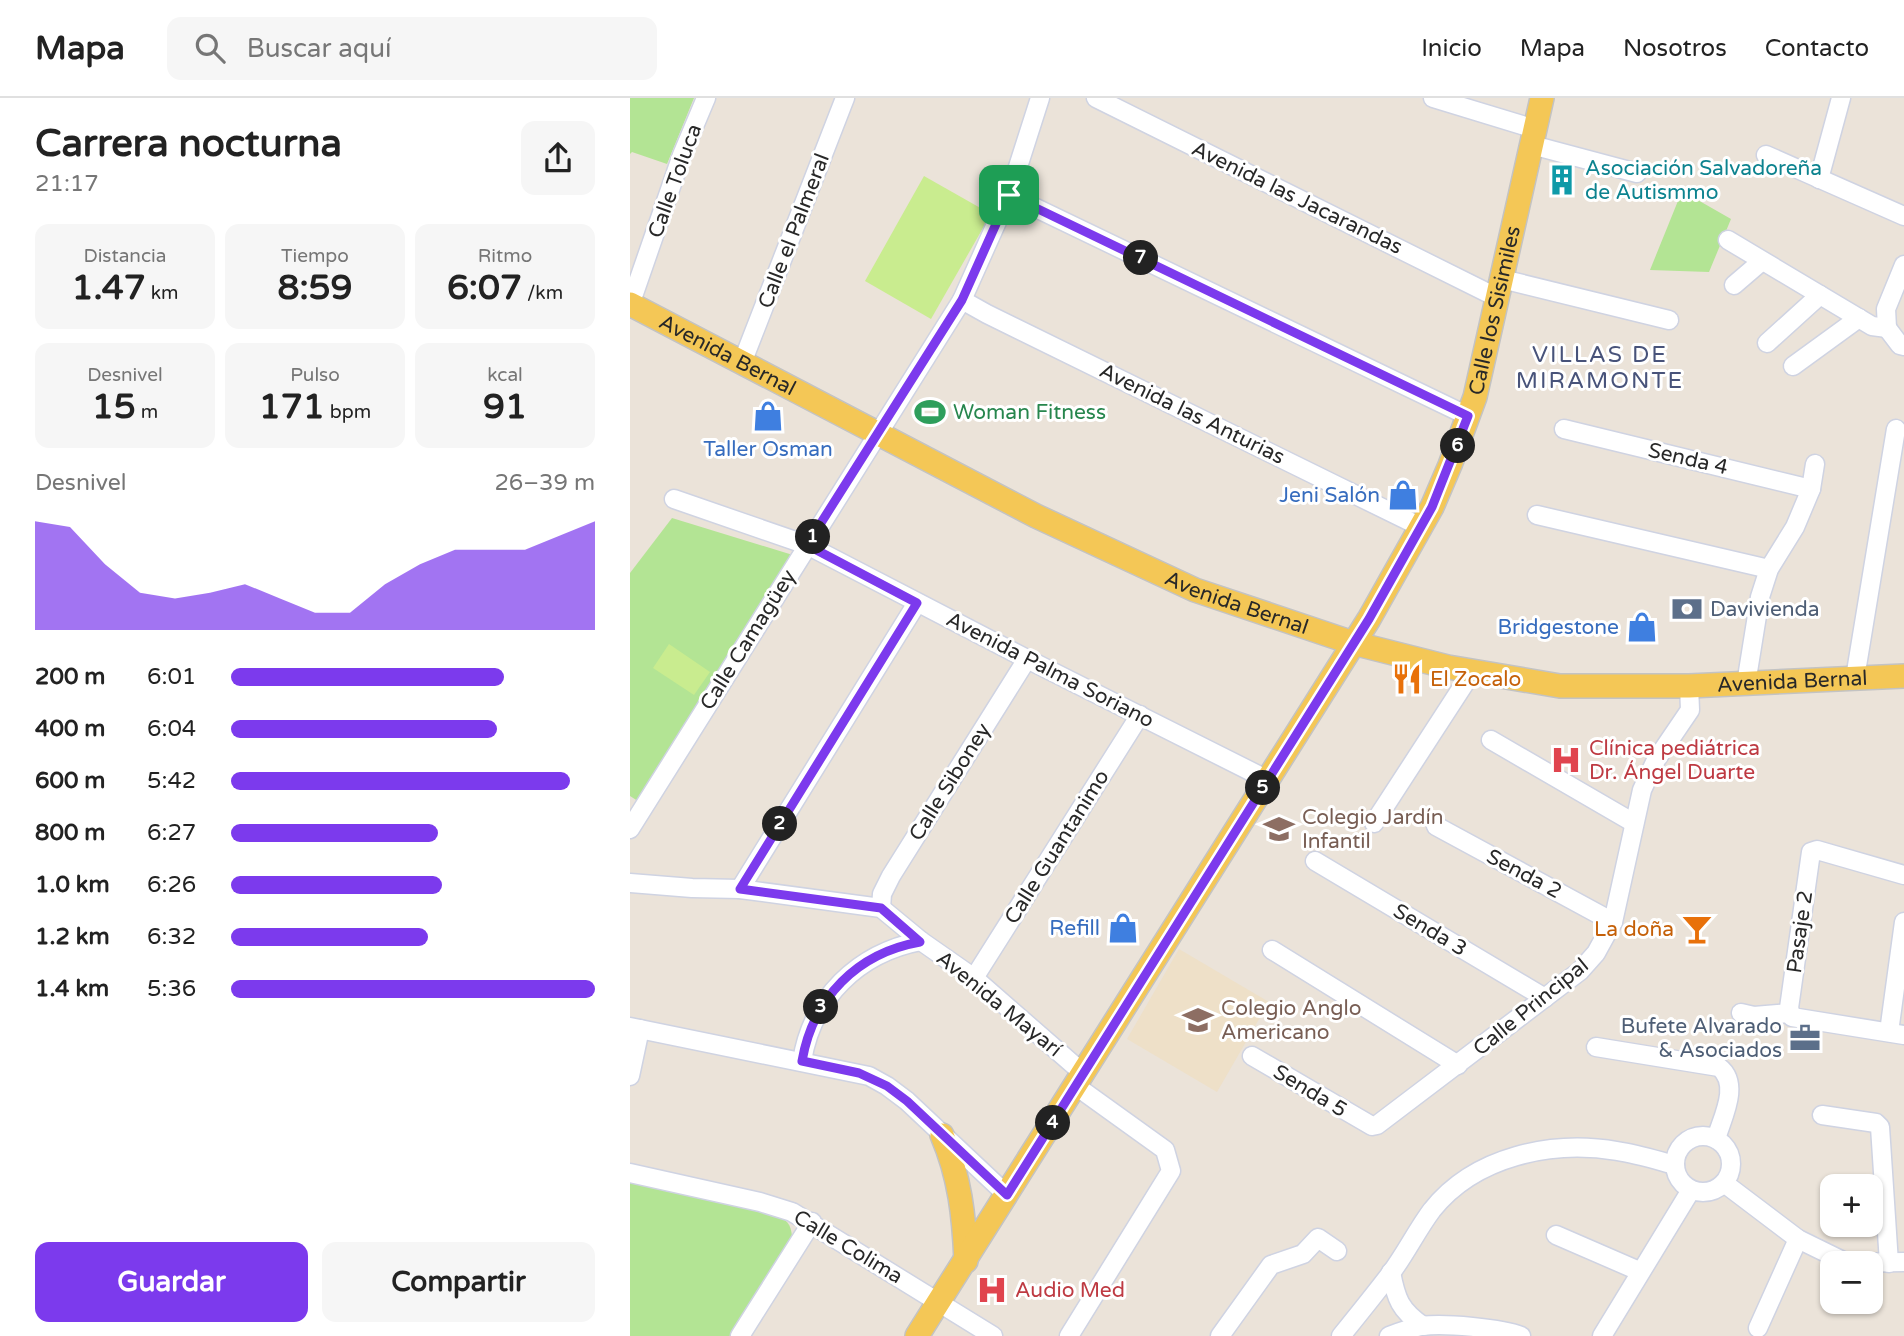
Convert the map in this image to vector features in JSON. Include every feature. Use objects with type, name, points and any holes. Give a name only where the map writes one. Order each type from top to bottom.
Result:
[{"type":"main road","name":"Calle los Sisimiles","points":[[917,1336],[1268,780],[1422,527],[1450,466],[1478,387],[1542,98]]},
{"type":"main road","name":"Avenida Bernal","points":[[630,304],[1036,516],[1195,590],[1353,643],[1472,672],[1560,686],[1689,686],[1904,676]]},
{"type":"main road","points":[[942,1135],[952,1157],[961,1194],[966,1261]]},
{"type":"street","name":"Calle Toluca","points":[[630,304],[682,155],[706,98]]},
{"type":"street","name":"Calle el Palmeral","points":[[742,363],[845,98]]},
{"type":"street","name":"Calle Camagüey","points":[[630,828],[962,300],[1009,195],[1040,98]]},
{"type":"street","name":"Avenida las Jacarandas","points":[[1097,98],[1500,288],[1669,320]]},
{"type":"street","points":[[1433,98],[1637,173]]},
{"type":"street","points":[[1819,178],[1841,98]]},
{"type":"street","points":[[1766,155],[1904,216]]},
{"type":"street","points":[[1009,195],[1468,416]]},
{"type":"street","points":[[1728,240],[1872,326],[1887,328]]},
{"type":"street","points":[[1734,285],[1762,261]]},
{"type":"street","points":[[1904,265],[1886,309],[1887,328],[1900,345],[1904,346]]},
{"type":"street","points":[[1768,343],[1820,295]]},
{"type":"street","name":"Avenida las Anturias","points":[[962,300],[1422,527]]},
{"type":"street","points":[[1793,366],[1859,318]]},
{"type":"street","name":"Senda 4","points":[[1564,429],[1811,489]]},
{"type":"street","points":[[1855,678],[1896,429]]},
{"type":"street","points":[[1746,684],[1760,597],[1769,569],[1795,527],[1811,489],[1815,464]]},
{"type":"street","name":"Avenida Palma Soriano","points":[[674,499],[807,545],[1268,780]]},
{"type":"street","points":[[1537,514],[1769,569]]},
{"type":"street","points":[[740,889],[917,603]]},
{"type":"street","name":"Calle Siboney","points":[[881,908],[882,894],[891,876],[1027,659]]},
{"type":"street","points":[[1374,823],[1472,672]]},
{"type":"street","name":"Calle Principal","points":[[1367,1125],[1377,1125],[1458,1065],[1589,962],[1603,944],[1613,922],[1634,823],[1649,772],[1690,710],[1689,686]]},
{"type":"street","name":"Calle Guantanimo","points":[[974,978],[1140,715]]},
{"type":"street","points":[[1491,740],[1634,823]]},
{"type":"street","name":"Senda 2","points":[[1436,826],[1613,922]]},
{"type":"street","name":"Pasaje 2","points":[[1790,1015],[1811,852],[1817,850],[1904,875]]},
{"type":"street","name":"Senda 3","points":[[1315,861],[1545,998]]},
{"type":"street","points":[[630,883],[740,889],[881,908]]},
{"type":"street","name":"Avenida Mayarí","points":[[881,908],[920,942],[974,978],[1080,1080],[1165,1150],[1171,1171],[1069,1336]]},
{"type":"street","points":[[1741,1013],[1754,1016],[1790,1015],[1896,1033],[1904,922]]},
{"type":"street","points":[[802,1061],[812,1025],[839,983],[858,966],[879,954],[920,942]]},
{"type":"street","points":[[1272,950],[1458,1065]]},
{"type":"street","points":[[630,1076],[635,1028],[859,1073],[878,1080],[907,1101],[1007,1195]]},
{"type":"street","points":[[1596,1047],[1720,1067],[1728,1075],[1730,1086],[1716,1139]]},
{"type":"street","name":"Senda 5","points":[[1252,1056],[1367,1125]]},
{"type":"street","points":[[1724,1183],[1798,1239],[1847,1263],[1897,1263],[1880,1127],[1876,1122],[1822,1115]]},
{"type":"street","points":[[1698,1136],[1716,1139],[1723,1144],[1730,1157],[1731,1171],[1724,1183],[1708,1192],[1691,1190],[1681,1182],[1675,1165],[1678,1152],[1686,1142],[1698,1136]]},
{"type":"street","points":[[1341,1336],[1391,1272],[1433,1209],[1465,1180],[1504,1159],[1545,1150],[1584,1148],[1618,1151],[1675,1165]]},
{"type":"street","name":"Calle Colima","points":[[630,1173],[761,1202],[792,1212],[993,1336]]},
{"type":"street","points":[[1602,1336],[1639,1271],[1691,1190]]},
{"type":"street","points":[[740,1336],[812,1222]]},
{"type":"street","points":[[1556,1235],[1639,1271]]},
{"type":"street","points":[[1220,1336],[1271,1265],[1303,1254],[1318,1238],[1337,1251]]},
{"type":"street","points":[[1758,1328],[1798,1239]]},
{"type":"street","points":[[1391,1272],[1395,1295],[1406,1314],[1423,1326]]},
{"type":"street","points":[[1389,1336],[1423,1326],[1469,1332],[1508,1330],[1521,1336]]},
{"type":"shaded area","name":"Colegio Anglo Americano","points":[[1179,949],[1269,1002],[1217,1092],[1127,1039]]},
{"type":"green space","points":[[630,98],[694,98],[667,164],[632,152],[630,154]]},
{"type":"green space","points":[[924,176],[991,214],[931,319],[865,281]]},
{"type":"green space","points":[[1682,191],[1731,219],[1709,272],[1650,270]]},
{"type":"green space","points":[[672,518],[796,556],[641,803],[630,796],[630,573]]},
{"type":"green space","points":[[669,644],[710,672],[694,695],[653,668]]},
{"type":"green space","points":[[630,1182],[774,1215],[788,1224],[792,1240],[733,1336],[630,1336]]},
{"type":"place","name":"Asociación Salvadoreña de Autismmo","points":[[1562,180]]},
{"type":"place","name":"Woman Fitness","points":[[930,412]]},
{"type":"place","name":"Taller Osman","points":[[768,416]]},
{"type":"place","name":"Jeni Salón","points":[[1403,495]]},
{"type":"place","name":"Davivienda","points":[[1687,609]]},
{"type":"place","name":"Bridgestone","points":[[1642,627]]},
{"type":"place","name":"El Zocalo","points":[[1407,679]]},
{"type":"place","name":"Clínica pediátrica Dr. Ángel Duarte","points":[[1566,760]]},
{"type":"place","name":"Colegio Jardín Infantil","points":[[1279,829]]},
{"type":"place","name":"Refill","points":[[1123,928]]},
{"type":"place","name":"La doña","points":[[1697,929]]},
{"type":"place","name":"Colegio Anglo Americano","points":[[1198,1020]]},
{"type":"place","name":"Bufete Alvarado & Asociados","points":[[1805,1038]]},
{"type":"place","name":"Audio Med","points":[[992,1290]]},
{"type":"district","name":"VILLAS DE MIRAMONTE","points":[[1600,368]]},
{"type":"route","points":[[1009,195],[1468,416],[1432,507],[1369,619],[1007,1195],[907,1101],[887,1086],[859,1073],[802,1061],[807,1037],[817,1013],[839,983],[868,959],[891,948],[920,942],[881,908],[740,889],[917,603],[807,545],[962,300],[1009,195]]}]
